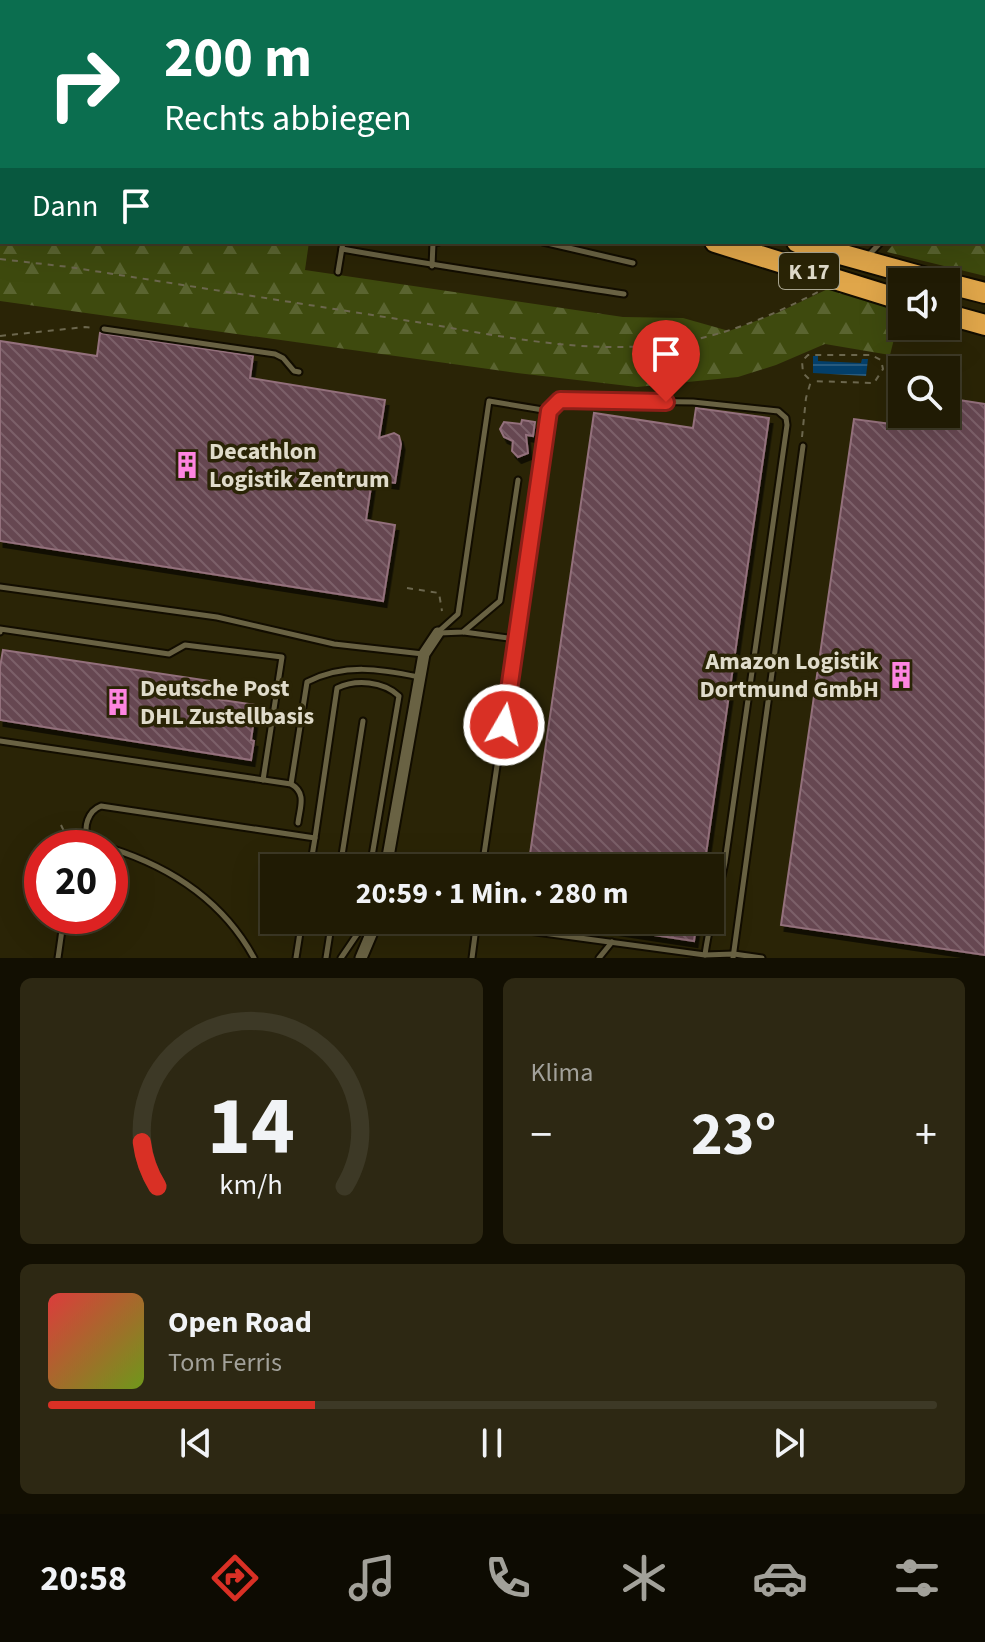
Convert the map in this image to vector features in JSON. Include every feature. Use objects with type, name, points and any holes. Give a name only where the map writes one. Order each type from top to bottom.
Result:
[{"type":"highway","name":"K 17","points":[[721,244],[888,296]]},
{"type":"highway","name":"K 17","points":[[804,244],[889,268]]},
{"type":"highway","name":"K 17","points":[[960,287],[985,293]]},
{"type":"highway","points":[[960,318],[985,325]]},
{"type":"street","points":[[388,854],[424,654],[438,633]]},
{"type":"street","points":[[361,958],[371,934]]},
{"type":"lane","points":[[432,266],[435,244]]},
{"type":"lane","points":[[552,244],[633,263]]},
{"type":"lane","points":[[864,261],[879,244]]},
{"type":"lane","points":[[338,272],[342,245],[432,266],[624,294]]},
{"type":"lane","points":[[104,329],[275,354],[299,372]]},
{"type":"lane","points":[[484,854],[549,411],[560,400],[693,402],[778,411],[786,418],[787,425],[725,862],[708,929],[705,955]]},
{"type":"lane","points":[[438,633],[458,614],[489,401],[549,411]]},
{"type":"lane","points":[[733,956],[803,446]]},
{"type":"lane","points":[[463,632],[500,601],[518,480]]},
{"type":"lane","points":[[0,587],[217,617],[334,644],[424,654]]},
{"type":"lane","points":[[0,632],[0,629],[169,654],[185,645],[282,657],[263,780]]},
{"type":"lane","points":[[438,633],[463,632],[516,639]]},
{"type":"lane","points":[[291,784],[307,682],[347,668],[377,668],[420,677]]},
{"type":"lane","points":[[312,854],[337,688],[347,684],[372,683],[389,687],[399,696],[416,699]]},
{"type":"lane","points":[[372,854],[399,696]]},
{"type":"lane","points":[[342,854],[363,721]]},
{"type":"lane","points":[[0,741],[291,784],[299,789],[302,796],[298,823]]},
{"type":"lane","points":[[87,830],[93,809],[101,806],[315,838]]},
{"type":"lane","points":[[128,855],[154,864],[198,892],[222,913],[245,941],[254,958]]},
{"type":"lane","points":[[58,958],[61,934]]},
{"type":"lane","points":[[296,958],[300,934]]},
{"type":"lane","points":[[326,958],[330,934]]},
{"type":"lane","points":[[341,958],[357,934]]},
{"type":"lane","points":[[472,958],[475,934]]},
{"type":"lane","points":[[558,934],[705,955],[762,958]]},
{"type":"lane","points":[[599,958],[612,942]]},
{"type":"path","points":[[0,259],[605,349],[676,343],[729,331],[777,313],[825,289]]},
{"type":"path","points":[[0,336],[85,327],[104,329]]},
{"type":"path","points":[[808,355],[871,355],[881,360],[883,369],[874,383],[811,381],[803,373],[802,361],[808,355]]},
{"type":"path","points":[[803,446],[802,429],[811,381]]},
{"type":"path","points":[[407,588],[439,593],[442,611]]},
{"type":"path","points":[[61,825],[63,830]]},
{"type":"green space","points":[[0,244],[309,244],[305,270],[623,317],[683,318],[729,331],[832,287],[888,306],[888,340],[894,340],[890,355],[825,344],[738,377],[637,387],[0,301]]},
{"type":"green space","points":[[893,244],[985,244],[985,276],[887,252]]},
{"type":"water","points":[[813,356],[818,356],[818,361],[861,363],[862,359],[868,359],[866,376],[813,373]]},
{"type":"building","name":"Decathlon Logistik Zentrum","points":[[100,333],[253,356],[250,378],[385,400],[379,438],[394,433],[399,436],[401,444],[395,483],[372,480],[366,520],[395,525],[383,601],[0,541],[0,341],[97,356]]},
{"type":"building","name":"Amazon Logistik Dortmund GmbH","points":[[960,400],[985,404],[985,955],[781,925],[854,419],[888,424],[888,428],[960,428]]},
{"type":"building","points":[[696,408],[769,418],[706,854],[530,854],[594,413],[693,428]]},
{"type":"building","points":[[522,420],[535,422],[533,436],[526,435],[528,453],[518,457],[512,451],[513,441],[504,437],[500,429],[504,422],[521,424]]},
{"type":"building","name":"Deutsche Post DHL Zustellbasis","points":[[3,650],[217,682],[215,699],[256,705],[251,760],[0,720]]},
{"type":"building","points":[[648,934],[695,934],[694,941]]},
{"type":"place","name":"Decathlon Logistik Zentrum","points":[[187,465]]},
{"type":"place","name":"Amazon Logistik Dortmund GmbH","points":[[901,675]]},
{"type":"place","name":"Deutsche Post DHL Zustellbasis","points":[[118,702]]},
{"type":"route","points":[[504,725],[549,411],[560,400],[666,402]]}]
